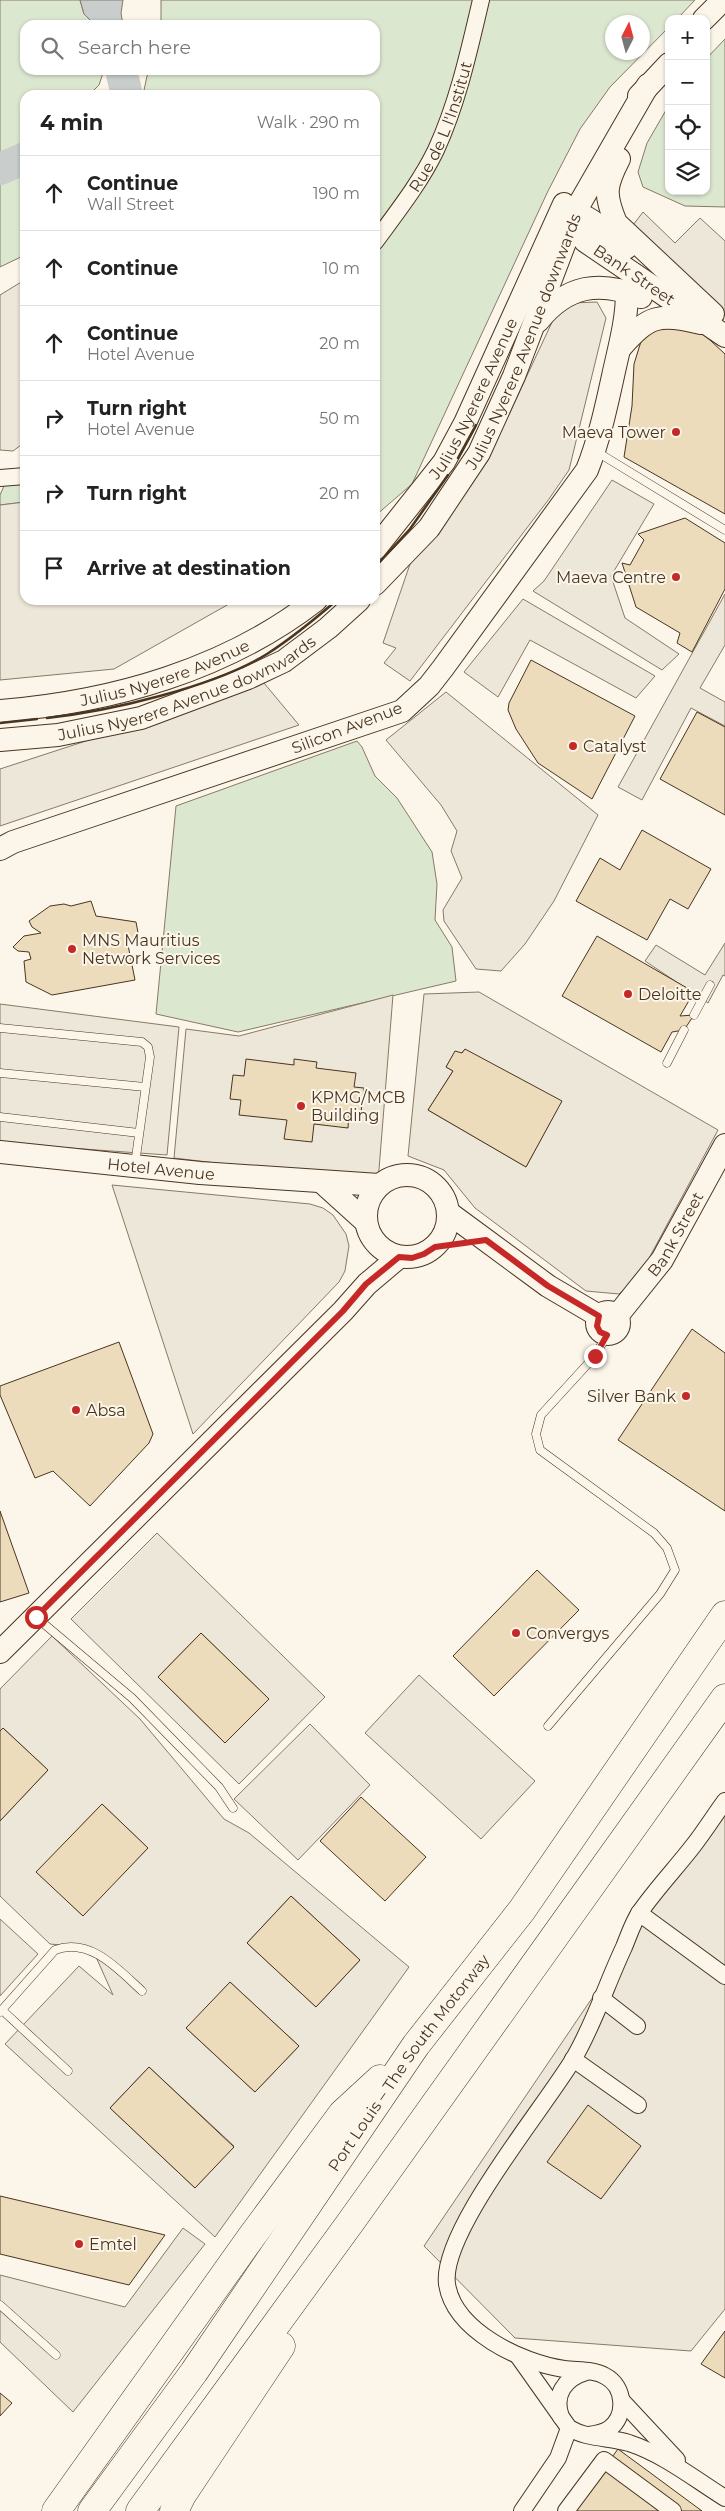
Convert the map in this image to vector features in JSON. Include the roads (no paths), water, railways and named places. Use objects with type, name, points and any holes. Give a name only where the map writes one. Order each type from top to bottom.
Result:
[{"type":"highway","name":"Port Louis – The South Motorway","points":[[92,2511],[194,2372],[416,2045],[522,1910],[725,1615]]},
{"type":"highway","points":[[140,2511],[350,2223],[725,1698]]},
{"type":"highway","points":[[56,2511],[252,2236],[342,2114],[416,2045]]},
{"type":"highway","points":[[174,2511],[182,2495],[276,2355],[350,2223]]},
{"type":"street","name":"Rue de L l'Institut","points":[[380,235],[414,188],[436,149],[460,89],[481,0]]},
{"type":"street","points":[[708,15],[723,0]]},
{"type":"street","name":"Julius Nyerere Avenue","points":[[380,543],[444,462],[465,423],[569,193],[648,84],[665,68]]},
{"type":"street","points":[[648,84],[642,118],[609,178],[606,192],[608,203],[616,223],[719,325]]},
{"type":"street","name":"Julius Nyerere Avenue downwards","points":[[380,579],[429,528],[480,453],[514,376],[580,203],[648,84]]},
{"type":"street","name":"Bank Street","points":[[569,193],[575,226],[585,241],[719,325]]},
{"type":"street","points":[[556,224],[566,214],[573,212],[584,214],[719,325]]},
{"type":"street","points":[[530,330],[550,307],[571,293],[592,287],[613,288],[627,292],[719,325]]},
{"type":"street","name":"Silicon Avenue","points":[[0,849],[13,842],[402,711],[429,686],[443,668],[587,470],[595,451],[619,348],[627,310],[627,292]]},
{"type":"street","points":[[619,348],[640,326],[654,320],[674,317],[719,325]]},
{"type":"street","points":[[0,478],[20,476]]},
{"type":"street","name":"Julius Nyerere Avenue","points":[[0,711],[46,708],[112,695],[164,680],[235,650],[269,632],[309,605]]},
{"type":"street","name":"Julius Nyerere Avenue downwards","points":[[0,740],[58,735],[141,718],[248,678],[284,660],[328,628],[353,605]]},
{"type":"street","name":"Bank Street","points":[[607,1322],[662,1260],[725,1145]]},
{"type":"street","name":"Hotel Avenue","points":[[0,1152],[323,1183],[379,1185]]},
{"type":"street","points":[[403,1175],[422,1178],[439,1189],[446,1201],[449,1213],[448,1226],[443,1238],[435,1247],[424,1254],[412,1258],[399,1257],[387,1253],[377,1245],[369,1234],[366,1208],[371,1196],[379,1185],[390,1178],[403,1175]]},
{"type":"street","points":[[323,1183],[366,1221]]},
{"type":"street","points":[[449,1213],[548,1286],[607,1322]]},
{"type":"street","points":[[435,1247],[486,1240]]},
{"type":"street","points":[[366,1284],[377,1245]]},
{"type":"street","points":[[0,1652],[343,1311],[366,1284],[399,1257]]},
{"type":"street","points":[[686,2471],[622,2401],[614,2382],[606,2376],[591,2372],[562,2369],[518,2356],[488,2340],[470,2324],[455,2304],[447,2285],[447,2263],[458,2235],[467,2220],[501,2165],[573,2058],[639,1913],[694,1846],[725,1802]]},
{"type":"street","points":[[639,1913],[725,1976]]},
{"type":"street","points":[[601,1998],[637,2026]]},
{"type":"street","points":[[573,2058],[638,2105]]},
{"type":"street","points":[[518,2356],[566,2424],[579,2434],[627,2442],[656,2454],[686,2471],[725,2498]]},
{"type":"street","points":[[522,2511],[558,2458],[566,2424],[558,2409],[558,2398],[562,2388],[576,2374],[591,2372]]},
{"type":"street","points":[[589,2436],[610,2429],[619,2416],[622,2401]]},
{"type":"street","points":[[566,2511],[604,2460],[673,2511]]},
{"type":"lane","points":[[595,451],[725,530]]},
{"type":"lane","points":[[694,1014],[710,985]]},
{"type":"lane","points":[[0,1028],[142,1042],[148,1047],[150,1057],[135,1166]]},
{"type":"lane","points":[[667,1064],[684,1030]]},
{"type":"lane","points":[[0,1073],[145,1088]]},
{"type":"lane","points":[[0,1117],[139,1134]]},
{"type":"lane","points":[[548,1726],[660,1594],[675,1570],[668,1548],[654,1533],[540,1450],[536,1434],[540,1415],[595,1356],[607,1322]]},
{"type":"lane","points":[[36,1617],[132,1698],[219,1787],[233,1808]]},
{"type":"lane","points":[[68,2071],[1,2011],[55,1950],[65,1946],[76,1946],[99,1954],[111,1962],[142,1991]]},
{"type":"lane","points":[[0,2305],[56,2355]]},
{"type":"waterway","points":[[122,75],[126,90]]},
{"type":"waterway","points":[[0,169],[20,160]]},
{"type":"place","name":"Maeva Tower","points":[[676,432]]},
{"type":"place","name":"Maeva Centre","points":[[676,577]]},
{"type":"place","name":"Catalyst","points":[[573,746]]},
{"type":"place","name":"MNS Mauritius Network Services","points":[[72,949]]},
{"type":"place","name":"Deloitte","points":[[628,994]]},
{"type":"place","name":"KPMG/MCB Building","points":[[301,1106]]},
{"type":"place","name":"Silver Bank","points":[[686,1396]]},
{"type":"place","name":"Absa","points":[[76,1410]]},
{"type":"place","name":"Convergys","points":[[516,1633]]},
{"type":"place","name":"Emtel","points":[[79,2244]]}]
